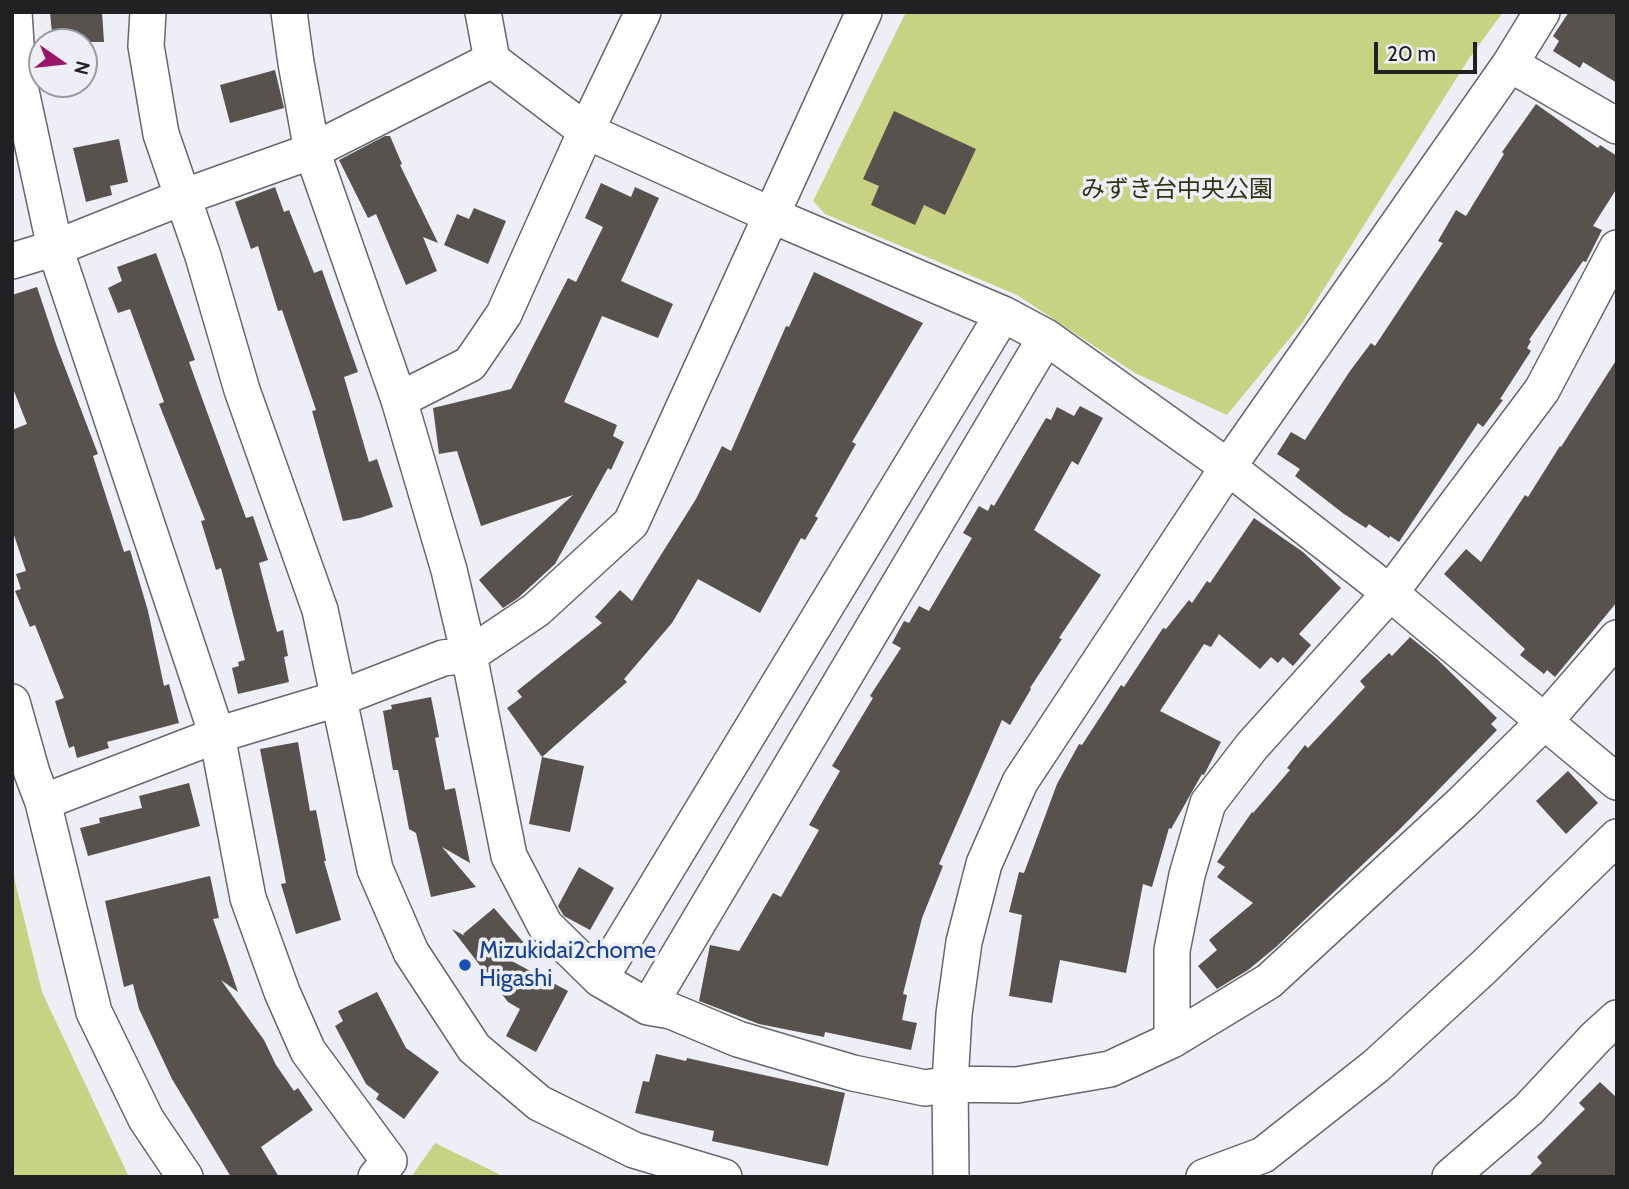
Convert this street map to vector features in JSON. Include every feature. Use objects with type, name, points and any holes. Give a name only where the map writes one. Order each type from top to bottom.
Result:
[{"type":"street","points":[[14,12],[18,78],[55,248],[217,735],[248,898],[282,992],[308,1051],[389,1161],[376,1177]]},
{"type":"street","points":[[148,12],[146,46],[161,134],[203,256],[242,390],[320,610],[375,869],[411,952],[474,1048],[539,1103],[634,1150],[724,1177]]},
{"type":"street","points":[[289,12],[312,151],[399,400],[449,570],[470,655],[509,856],[545,925],[600,979],[648,1007],[671,1011],[738,1039],[853,1073],[925,1088],[950,1084],[1017,1085],[1110,1069],[1172,1040],[1269,981],[1462,803],[1544,722],[1617,638]]},
{"type":"street","points":[[483,12],[492,60],[586,131],[771,215],[1003,314],[1046,337],[1228,467],[1390,593],[1617,782]]},
{"type":"street","points":[[399,400],[470,364],[504,314],[643,12]]},
{"type":"street","points":[[43,802],[217,735],[340,698],[443,658],[470,655],[536,610],[631,523],[864,12]]},
{"type":"street","points":[[951,1177],[950,1084],[954,1014],[964,942],[984,864],[1020,782],[1228,467],[1510,64],[1542,12]]},
{"type":"street","points":[[12,261],[55,248],[183,197],[312,151],[492,60]]},
{"type":"street","points":[[1510,64],[1617,126]]},
{"type":"street","points":[[1172,1040],[1172,950],[1187,875],[1208,803],[1252,746],[1390,593],[1542,390],[1617,248]]},
{"type":"street","points":[[600,979],[1003,314]]},
{"type":"street","points":[[648,1007],[1046,337]]},
{"type":"street","points":[[12,702],[32,774],[43,802],[94,1012],[146,1119],[185,1177]]},
{"type":"street","points":[[1204,1177],[1263,1154],[1376,1066],[1484,967],[1617,837]]},
{"type":"street","points":[[1450,1177],[1610,1037]]},
{"type":"green space","name":"みずき台中央公園","points":[[906,12],[1503,12],[1468,60],[1303,322],[1227,415],[1135,373],[1017,295],[825,214],[813,201]]},
{"type":"green space","points":[[12,869],[42,992],[129,1177],[12,1177]]},
{"type":"green space","points":[[435,1143],[505,1177],[411,1177]]},
{"type":"building","points":[[102,12],[104,42],[98,42],[98,28],[52,28],[50,13]]},
{"type":"building","points":[[1569,12],[1617,12],[1617,83],[1583,62],[1580,68],[1553,51],[1559,41],[1553,36]]},
{"type":"building","points":[[275,70],[284,108],[230,123],[220,85]]},
{"type":"building","points":[[1536,104],[1598,148],[1600,145],[1617,156],[1617,188],[1593,226],[1602,230],[1586,262],[1583,261],[1529,340],[1531,341],[1527,348],[1531,351],[1500,399],[1503,400],[1483,427],[1478,423],[1399,542],[1369,524],[1366,528],[1344,514],[1295,476],[1300,469],[1277,454],[1291,432],[1305,440],[1350,371],[1371,343],[1375,346],[1443,243],[1438,241],[1456,210],[1466,216],[1504,154],[1502,152]]},
{"type":"building","points":[[894,111],[976,149],[945,215],[924,205],[915,225],[871,205],[879,186],[863,179]]},
{"type":"building","points":[[385,136],[390,136],[402,164],[400,165],[438,243],[423,237],[437,271],[406,285],[376,214],[368,218],[339,160]]},
{"type":"building","points":[[119,139],[128,182],[110,186],[112,195],[86,202],[73,148]]},
{"type":"building","points":[[601,183],[631,197],[635,187],[659,198],[621,281],[673,304],[658,338],[602,316],[564,402],[617,425],[613,436],[624,442],[611,470],[608,468],[555,564],[503,608],[479,580],[573,495],[481,526],[457,451],[439,454],[433,408],[511,389],[568,278],[576,282],[603,227],[585,218]]},
{"type":"building","points":[[275,187],[284,212],[289,210],[314,273],[322,270],[358,372],[344,377],[369,462],[377,459],[393,507],[360,518],[343,521],[312,411],[316,410],[313,401],[282,310],[278,311],[258,246],[251,249],[235,202]]},
{"type":"building","points":[[474,208],[506,221],[488,264],[444,245],[457,214],[469,219]]},
{"type":"building","points":[[156,253],[195,360],[189,362],[211,423],[246,518],[253,516],[268,560],[259,563],[277,632],[283,630],[288,656],[284,657],[289,682],[238,694],[232,668],[245,660],[221,568],[216,570],[201,521],[205,520],[159,404],[164,402],[130,309],[118,313],[108,288],[122,281],[117,267]]},
{"type":"building","points":[[814,272],[923,323],[852,442],[856,444],[815,516],[818,518],[805,540],[801,538],[760,613],[698,579],[672,623],[624,679],[627,682],[542,757],[507,708],[522,697],[517,691],[602,623],[595,617],[620,590],[632,601],[696,499],[722,446],[731,451],[786,326],[789,327]]},
{"type":"building","points":[[37,287],[98,454],[93,456],[124,552],[130,550],[148,611],[164,686],[169,684],[179,723],[107,742],[109,748],[77,758],[74,746],[69,748],[55,701],[64,698],[35,625],[30,627],[15,591],[21,589],[16,574],[26,571],[12,529],[12,430],[27,424],[12,386],[12,295]]},
{"type":"building","points":[[1617,359],[1617,602],[1555,677],[1547,670],[1544,674],[1520,655],[1525,649],[1444,574],[1466,549],[1481,562],[1525,495],[1528,497]]},
{"type":"building","points":[[1080,406],[1103,418],[1078,465],[1072,461],[1034,530],[1101,575],[1059,638],[1062,639],[1010,725],[1002,720],[939,864],[943,866],[922,918],[903,994],[907,995],[902,1020],[917,1023],[911,1050],[825,1032],[824,1037],[759,1024],[699,1001],[710,945],[739,951],[773,893],[781,897],[819,830],[809,825],[840,771],[832,766],[873,698],[870,696],[901,648],[892,643],[904,621],[909,623],[919,606],[929,611],[972,538],[963,533],[979,506],[988,511],[991,504],[994,506],[1046,418],[1051,420],[1057,407],[1074,416]]},
{"type":"building","points":[[1254,518],[1303,552],[1341,588],[1299,634],[1311,645],[1293,666],[1283,657],[1278,663],[1271,657],[1260,669],[1219,634],[1211,647],[1204,644],[1160,711],[1221,742],[1204,775],[1202,774],[1171,829],[1169,828],[1152,887],[1143,884],[1126,973],[1060,960],[1052,1003],[1009,996],[1022,915],[1009,912],[1019,872],[1024,873],[1057,784],[1079,744],[1082,745],[1121,685],[1124,687],[1163,628],[1166,629],[1189,600],[1192,603],[1207,581],[1210,583]]},
{"type":"building","points":[[1410,637],[1437,659],[1497,718],[1491,724],[1497,730],[1400,829],[1276,947],[1248,970],[1217,989],[1198,966],[1217,950],[1209,940],[1253,903],[1217,877],[1225,867],[1217,862],[1252,812],[1290,770],[1287,768],[1305,745],[1308,748],[1365,687],[1360,681],[1389,653],[1392,656]]},
{"type":"building","points":[[431,697],[439,737],[435,738],[445,790],[455,788],[470,863],[442,847],[476,887],[431,897],[416,833],[409,829],[398,770],[393,770],[383,711],[392,709],[391,705]]},
{"type":"building","points":[[298,742],[310,811],[316,810],[324,861],[341,920],[296,934],[281,884],[286,883],[260,749]]},
{"type":"building","points":[[542,757],[584,766],[570,832],[529,824]]},
{"type":"building","points":[[1568,771],[1598,803],[1566,834],[1536,801]]},
{"type":"building","points":[[189,783],[200,826],[88,856],[80,828],[100,823],[99,818],[142,808],[139,796]]},
{"type":"building","points":[[579,867],[614,888],[590,930],[564,916],[558,906]]},
{"type":"building","points":[[210,876],[219,918],[213,919],[238,992],[221,980],[264,1040],[276,1065],[294,1091],[298,1088],[313,1110],[261,1147],[279,1177],[231,1177],[172,1079],[139,1009],[133,984],[124,987],[105,901]]},
{"type":"building","points":[[494,908],[524,943],[506,958],[568,991],[536,1052],[506,1036],[520,1009],[508,1002],[452,929],[465,936],[463,934]]},
{"type":"building","points":[[377,992],[406,1048],[439,1072],[404,1119],[376,1099],[379,1094],[366,1084],[335,1026],[343,1021],[338,1011]]},
{"type":"building","points":[[656,1054],[686,1061],[687,1058],[845,1093],[828,1166],[712,1141],[714,1131],[635,1113],[643,1081],[649,1082]]},
{"type":"building","points":[[1600,1082],[1617,1098],[1617,1177],[1528,1177],[1542,1163],[1537,1157],[1585,1109],[1579,1103]]},
{"type":"place","name":"Mizukidai2chome Higashi","points":[[465,965]]}]
